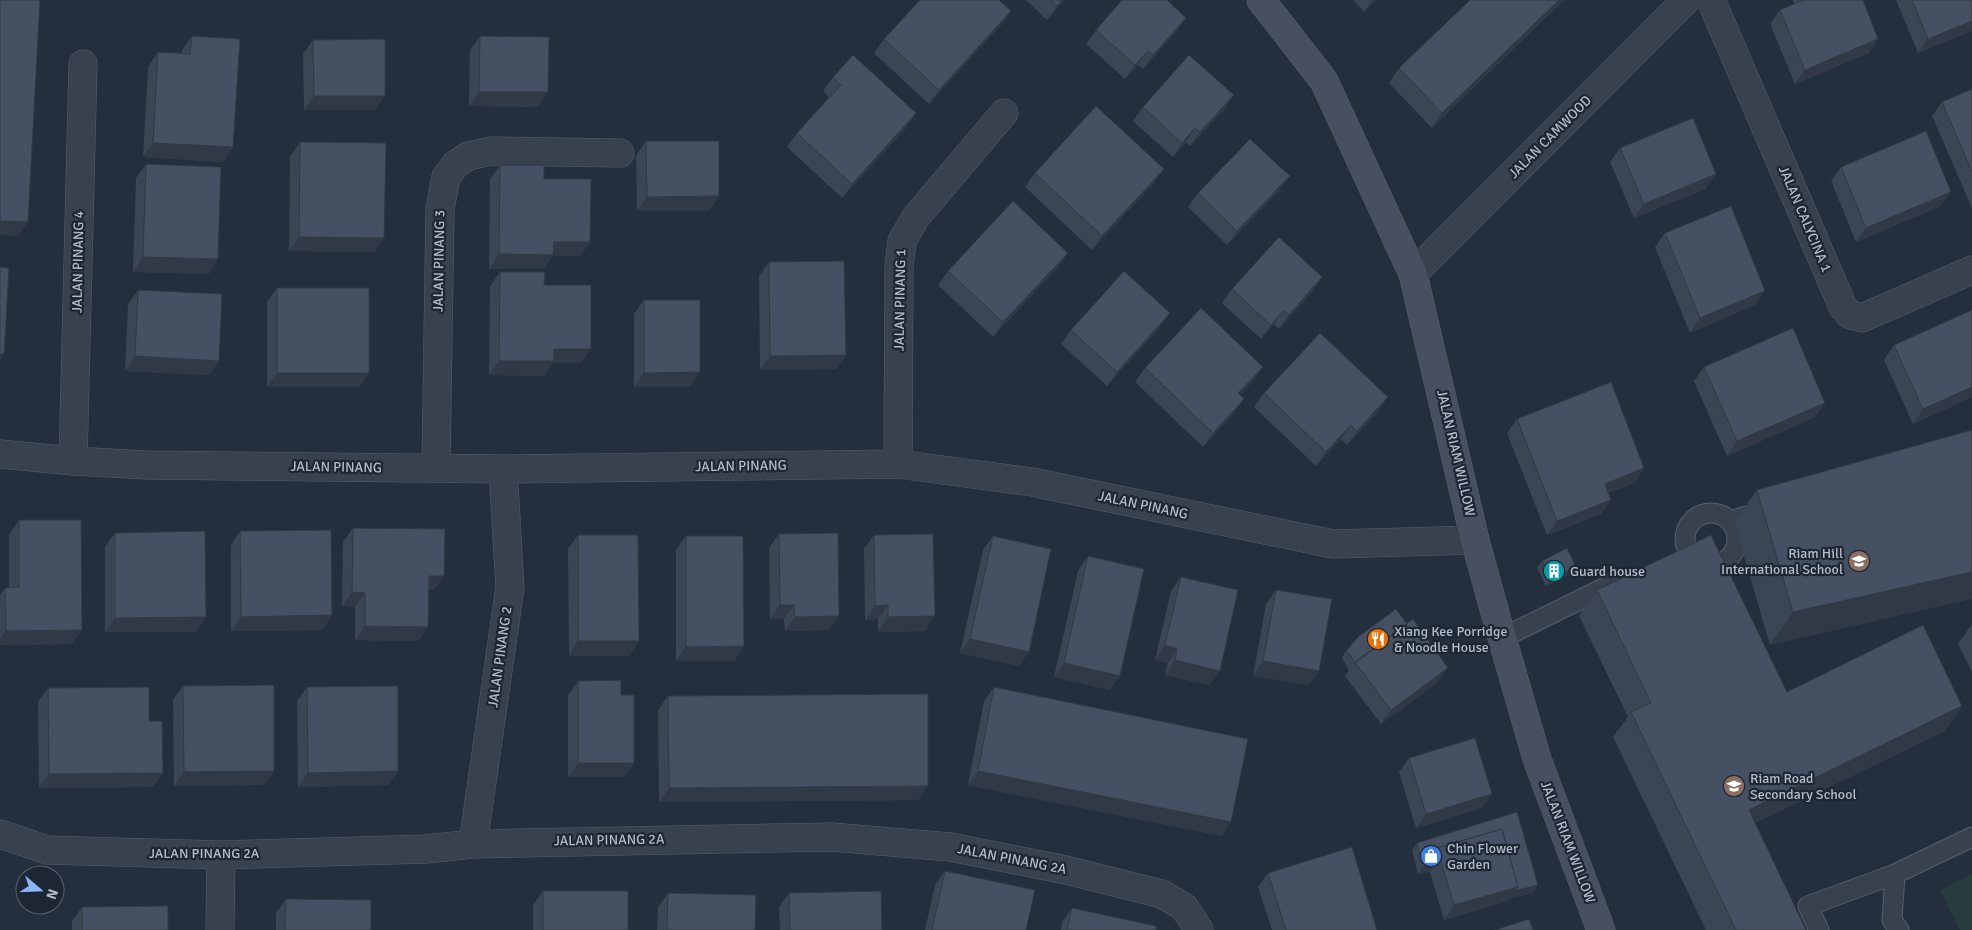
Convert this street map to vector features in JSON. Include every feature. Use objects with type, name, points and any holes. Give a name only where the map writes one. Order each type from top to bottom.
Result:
[{"type":"street","name":"JALAN RIAM WILLOW","points":[[1261,0],[1324,82],[1413,274],[1475,540],[1502,638],[1537,759],[1601,930]]},
{"type":"street","name":"JALAN CAMWOOD","points":[[1413,274],[1686,0]]},
{"type":"street","name":"JALAN CALYCINA 1","points":[[1711,0],[1842,307],[1850,315],[1862,318],[1972,270]]},
{"type":"street","name":"JALAN PINANG 4","points":[[73,461],[83,64]]},
{"type":"street","name":"JALAN PINANG 1","points":[[898,464],[899,266],[902,241],[916,217],[1004,113]]},
{"type":"street","name":"JALAN PINANG 3","points":[[436,468],[440,209],[446,177],[455,165],[468,156],[491,151],[620,153]]},
{"type":"street","name":"JALAN PINANG","points":[[0,454],[73,461],[147,465],[503,469],[898,464],[1032,482],[1333,544],[1475,540]]},
{"type":"street","name":"JALAN PINANG 2","points":[[473,844],[510,587],[503,469]]},
{"type":"street","name":"JALAN PINANG 2A","points":[[0,834],[47,850],[221,855],[426,849],[473,844],[832,837],[950,847],[1066,870],[1162,894],[1184,907],[1199,930]]},
{"type":"street","points":[[220,930],[221,855]]},
{"type":"lane","points":[[1730,521],[1777,507]]},
{"type":"lane","points":[[1706,513],[1716,513],[1724,516],[1735,528],[1737,544],[1728,559],[1722,563],[1706,565],[1698,562],[1686,548],[1686,530],[1698,516],[1706,513]]},
{"type":"lane","points":[[1669,556],[1686,548]]},
{"type":"lane","points":[[1502,638],[1634,573]]},
{"type":"lane","points":[[1819,930],[1808,906],[1894,874],[1972,837]]},
{"type":"lane","points":[[1894,874],[1892,920],[1899,930]]},
{"type":"green space","points":[[1972,874],[1972,930],[1960,930],[1940,890]]},
{"type":"building","points":[[0,0],[40,0],[28,222],[0,221]]},
{"type":"building","points":[[920,0],[999,0],[1011,11],[939,90],[884,39]]},
{"type":"building","points":[[1051,0],[1062,0],[1057,6]]},
{"type":"building","points":[[1122,0],[1167,0],[1186,18],[1153,55],[1148,51],[1135,65],[1096,30]]},
{"type":"building","points":[[1470,0],[1559,0],[1442,113],[1399,68]]},
{"type":"building","points":[[1803,0],[1863,0],[1878,39],[1805,70],[1780,10]]},
{"type":"building","points":[[1912,0],[1972,0],[1972,21],[1928,39]]},
{"type":"building","points":[[192,36],[240,39],[233,147],[153,143],[158,52],[190,54]]},
{"type":"building","points":[[480,36],[549,37],[548,92],[479,92]]},
{"type":"building","points":[[385,39],[385,96],[314,96],[313,40]]},
{"type":"building","points":[[853,55],[916,113],[852,184],[797,133],[841,85],[833,77]]},
{"type":"building","points":[[1189,55],[1234,95],[1200,132],[1195,128],[1182,143],[1143,107]]},
{"type":"building","points":[[1972,89],[1972,172],[1942,102]]},
{"type":"building","points":[[1096,106],[1164,169],[1102,236],[1035,173]]},
{"type":"building","points":[[1693,118],[1716,174],[1644,204],[1620,148]]},
{"type":"building","points":[[1926,131],[1951,192],[1866,228],[1841,167]]},
{"type":"building","points":[[1250,139],[1290,176],[1237,231],[1198,193]]},
{"type":"building","points":[[646,141],[719,141],[719,196],[647,197]]},
{"type":"building","points":[[300,142],[386,143],[384,238],[299,237]]},
{"type":"building","points":[[146,164],[221,167],[218,259],[143,257]]},
{"type":"building","points":[[500,165],[544,165],[544,179],[591,179],[590,242],[554,242],[553,255],[499,254]]},
{"type":"building","points":[[1013,201],[1068,253],[1003,322],[948,271]]},
{"type":"building","points":[[1731,206],[1765,291],[1700,318],[1665,233]]},
{"type":"building","points":[[1279,237],[1322,277],[1289,315],[1284,310],[1271,325],[1232,289]]},
{"type":"building","points":[[844,261],[846,355],[770,356],[769,262]]},
{"type":"building","points":[[0,267],[9,268],[4,354],[0,354]]},
{"type":"building","points":[[1124,271],[1170,313],[1117,372],[1071,330]]},
{"type":"building","points":[[500,272],[545,272],[544,285],[591,285],[591,349],[554,349],[554,361],[499,361]]},
{"type":"building","points":[[277,288],[369,288],[369,373],[277,373]]},
{"type":"building","points":[[138,290],[222,294],[219,361],[135,356]]},
{"type":"building","points":[[644,300],[700,300],[700,372],[644,373]]},
{"type":"building","points":[[1201,308],[1263,367],[1238,393],[1244,399],[1213,433],[1145,368]]},
{"type":"building","points":[[1972,310],[1972,387],[1923,409],[1894,345]]},
{"type":"building","points":[[1793,328],[1825,403],[1737,441],[1704,367]]},
{"type":"building","points":[[1320,333],[1388,397],[1357,431],[1351,425],[1326,452],[1264,393]]},
{"type":"building","points":[[1611,382],[1644,468],[1605,484],[1611,500],[1557,521],[1517,419]]},
{"type":"building","name":"Riam Hill International School","points":[[1972,430],[1972,572],[1793,612],[1757,490]]},
{"type":"building","points":[[19,520],[81,520],[82,630],[6,631],[5,588],[19,587]]},
{"type":"building","points":[[353,528],[445,529],[444,576],[429,576],[428,627],[365,626],[365,593],[352,592]]},
{"type":"building","points":[[331,530],[332,615],[241,617],[240,531]]},
{"type":"building","points":[[205,531],[206,617],[115,618],[115,533]]},
{"type":"building","points":[[838,533],[839,616],[795,617],[794,605],[780,605],[779,534]]},
{"type":"building","points":[[933,534],[935,616],[888,617],[888,605],[875,606],[874,535]]},
{"type":"building","points":[[578,535],[638,535],[639,641],[578,641]]},
{"type":"building","name":"Riam Road Secondary School","points":[[1711,535],[1787,692],[1923,625],[1962,706],[1749,810],[1806,930],[1736,930],[1631,712],[1651,703],[1597,590]]},
{"type":"building","points":[[686,536],[743,536],[744,646],[686,647]]},
{"type":"building","points":[[993,536],[1051,549],[1029,652],[970,639]]},
{"type":"building","points":[[1567,548],[1576,567],[1551,579],[1542,561]]},
{"type":"building","points":[[1088,556],[1144,569],[1120,676],[1064,663]]},
{"type":"building","points":[[1181,577],[1238,590],[1220,671],[1175,660],[1177,649],[1165,645]]},
{"type":"building","points":[[1276,590],[1332,599],[1319,671],[1263,661]]},
{"type":"building","name":"Xiang Kee Porridge & Noodle House","points":[[1396,609],[1407,624],[1355,663],[1347,650],[1358,637]]},
{"type":"building","points":[[1413,619],[1448,668],[1391,710],[1355,662]]},
{"type":"building","points":[[621,680],[621,695],[634,695],[634,763],[578,763],[578,681]]},
{"type":"building","points":[[274,685],[274,771],[184,772],[183,686]]},
{"type":"building","points":[[398,686],[398,771],[308,773],[307,687]]},
{"type":"building","points":[[149,687],[149,721],[162,721],[163,773],[49,774],[48,688]]},
{"type":"building","points":[[994,687],[1248,739],[1231,822],[978,771]]},
{"type":"building","points":[[928,694],[928,786],[669,788],[668,696]]},
{"type":"building","points":[[1475,738],[1492,794],[1426,814],[1409,758]]},
{"type":"building","points":[[1517,812],[1538,885],[1515,891],[1518,887],[1502,829],[1437,848],[1432,854],[1435,864],[1423,867],[1417,843]]},
{"type":"building","points":[[1502,829],[1518,887],[1454,905],[1437,848]]},
{"type":"building","points":[[1352,847],[1377,930],[1286,930],[1268,873]]},
{"type":"building","points":[[945,871],[1035,890],[1026,930],[932,930]]},
{"type":"building","points":[[543,891],[628,891],[628,930],[543,930]]},
{"type":"building","points":[[881,891],[882,930],[790,930],[789,893]]},
{"type":"building","points":[[668,893],[756,895],[755,930],[667,930]]},
{"type":"building","points":[[286,899],[371,900],[371,930],[285,930]]},
{"type":"building","points":[[168,906],[168,930],[82,930],[82,907]]},
{"type":"building","points":[[1072,908],[1156,926],[1156,930],[1067,930]]},
{"type":"building","points":[[1529,919],[1533,930],[1495,930]]},
{"type":"place","name":"Riam Hill International School","points":[[1859,561]]},
{"type":"place","name":"Guard house","points":[[1554,571]]},
{"type":"place","name":"Xiang Kee Porridge & Noodle House","points":[[1378,639]]},
{"type":"place","name":"Riam Road Secondary School","points":[[1734,786]]},
{"type":"place","name":"Chin Flower Garden","points":[[1431,856]]}]
